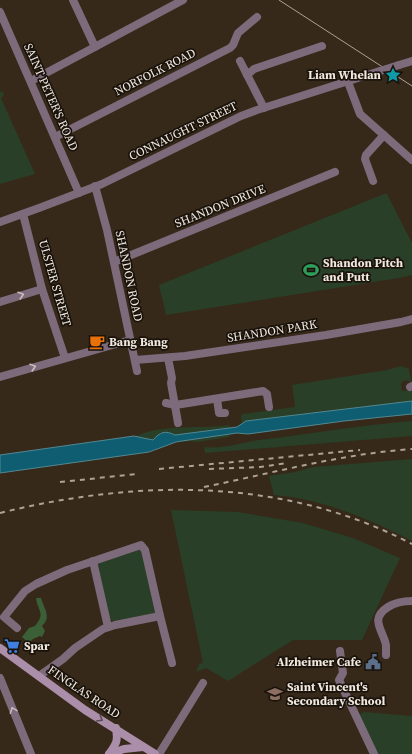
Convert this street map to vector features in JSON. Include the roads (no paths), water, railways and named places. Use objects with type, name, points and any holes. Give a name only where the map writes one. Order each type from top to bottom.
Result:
[{"type":"main road","name":"FINGLAS ROAD","points":[[0,648],[85,710],[116,728],[155,754]]},
{"type":"main road","points":[[109,754],[118,740],[116,728]]},
{"type":"main road","points":[[109,754],[124,749],[144,747]]},
{"type":"street","points":[[73,0],[95,47]]},
{"type":"street","points":[[31,81],[183,0]]},
{"type":"street","name":"SAINT PETER'S ROAD","points":[[0,12],[79,193]]},
{"type":"street","name":"NORFOLK ROAD","points":[[55,136],[230,48],[233,45],[238,33],[257,17]]},
{"type":"street","points":[[247,76],[254,69],[322,46]]},
{"type":"street","points":[[240,61],[264,108]]},
{"type":"street","name":"CONNAUGHT STREET","points":[[0,222],[95,186],[241,116],[412,62]]},
{"type":"street","points":[[348,82],[358,111],[363,118],[412,160]]},
{"type":"street","points":[[373,181],[365,159],[366,155],[384,135]]},
{"type":"street","name":"SHANDON DRIVE","points":[[114,262],[335,172]]},
{"type":"street","name":"SHANDON ROAD","points":[[95,186],[114,262],[137,371]]},
{"type":"street","name":"ULSTER STREET","points":[[23,214],[42,289],[65,358]]},
{"type":"street","points":[[0,302],[42,289]]},
{"type":"street","name":"SHANDON PARK","points":[[135,360],[168,358],[326,335],[412,319]]},
{"type":"street","points":[[0,377],[130,340]]},
{"type":"street","points":[[168,358],[178,423]]},
{"type":"street","points":[[166,403],[175,405],[263,390],[267,394],[269,407]]},
{"type":"street","points":[[217,399],[219,413],[225,413]]},
{"type":"street","points":[[17,628],[4,617],[25,591],[36,584],[67,570],[141,545],[145,550],[172,663]]},
{"type":"street","points":[[93,560],[108,627]]},
{"type":"street","points":[[386,655],[386,644],[379,627],[378,620],[382,611],[402,601],[412,601]]},
{"type":"street","points":[[39,676],[86,640],[108,627],[160,616]]},
{"type":"street","points":[[340,650],[344,673],[339,680],[374,754]]},
{"type":"street","points":[[0,678],[31,754]]},
{"type":"street","points":[[159,754],[203,683]]},
{"type":"water","points":[[412,401],[412,414],[344,421],[248,434],[237,433],[176,442],[149,452],[0,473],[0,455],[134,436],[153,440],[158,435],[165,432],[175,435],[237,427],[246,421]]},
{"type":"tram line","points":[[279,0],[412,86]]},
{"type":"railway","points":[[204,487],[359,455],[412,449]]},
{"type":"railway","points":[[159,469],[360,450]]},
{"type":"railway","points":[[209,469],[260,467],[287,463]]},
{"type":"railway","points":[[60,482],[137,474]]},
{"type":"railway","points":[[0,513],[52,502],[104,494],[157,490],[209,491],[262,496],[313,506],[363,522],[412,544]]},
{"type":"place","name":"Liam Whelan","points":[[393,75]]},
{"type":"place","name":"Shandon Pitch and Putt","points":[[311,270]]},
{"type":"place","name":"Bang Bang","points":[[97,342]]},
{"type":"place","name":"Spar","points":[[12,646]]},
{"type":"place","name":"Alzheimer Cafe","points":[[373,662]]},
{"type":"place","name":"Saint Vincent's Secondary School","points":[[275,694]]}]
